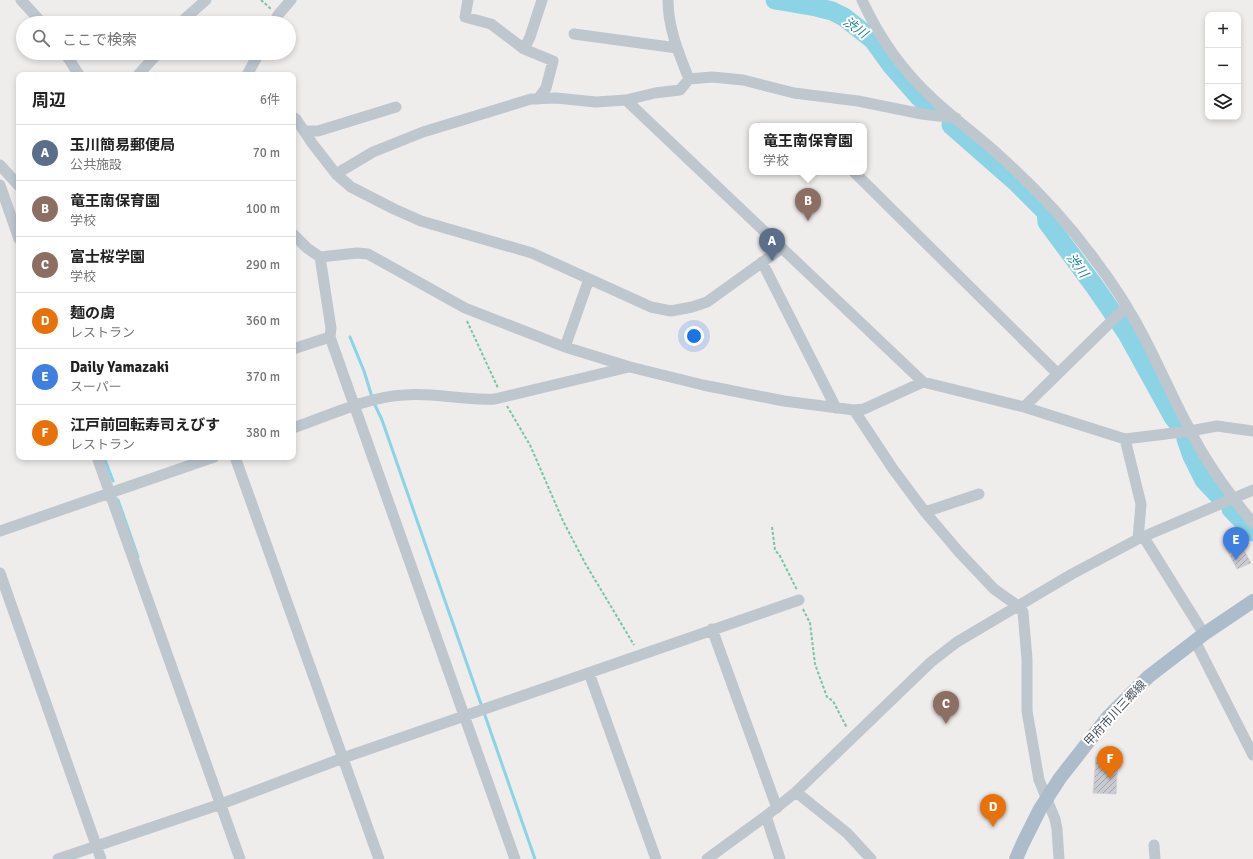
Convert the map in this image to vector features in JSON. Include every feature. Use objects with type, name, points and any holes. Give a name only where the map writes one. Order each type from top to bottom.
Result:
[{"type":"main road","name":"甲府市川三郷線","points":[[1016,859],[1046,799],[1060,778],[1107,718],[1148,678],[1199,638],[1253,601]]},
{"type":"street","points":[[21,0],[36,16]]},
{"type":"street","points":[[188,16],[206,0]]},
{"type":"street","points":[[278,16],[291,0]]},
{"type":"street","points":[[468,0],[465,17],[491,24],[524,49],[553,61],[546,88],[538,99]]},
{"type":"street","points":[[524,49],[530,37],[542,0]]},
{"type":"street","points":[[668,0],[670,21],[677,48],[689,79]]},
{"type":"street","points":[[862,0],[869,15],[889,48],[910,75],[930,96],[1003,158],[1041,195],[1067,224],[1113,284],[1124,309],[1146,340],[1190,431],[1211,468],[1232,498],[1253,523]]},
{"type":"street","points":[[574,34],[677,48]]},
{"type":"street","points":[[70,60],[78,72]]},
{"type":"street","points":[[141,72],[152,60]]},
{"type":"street","points":[[249,72],[255,60]]},
{"type":"street","points":[[336,174],[373,152],[423,132],[531,99],[556,98],[596,102],[626,100],[655,93],[680,90],[689,79],[712,77],[743,80],[794,93],[858,101],[922,114],[957,119]]},
{"type":"street","points":[[626,100],[923,382],[1024,407],[1126,439],[1217,426],[1253,431]]},
{"type":"street","points":[[304,131],[318,131],[396,107]]},
{"type":"street","points":[[296,119],[336,174],[351,187],[394,210],[414,218],[532,252],[651,307],[671,311],[692,307],[707,302],[782,248]]},
{"type":"street","points":[[0,165],[15,183]]},
{"type":"street","points":[[857,175],[1058,373]]},
{"type":"street","points":[[0,182],[15,183]]},
{"type":"street","points":[[0,185],[16,230]]},
{"type":"street","points":[[296,237],[307,248],[320,257],[357,252],[368,254],[465,308],[565,347],[630,367],[703,385],[784,400],[854,410],[864,409],[923,382]]},
{"type":"street","points":[[320,257],[331,328],[330,337],[515,859]]},
{"type":"street","points":[[762,262],[836,408]]},
{"type":"street","points":[[565,347],[589,279]]},
{"type":"street","points":[[1024,407],[1124,309]]},
{"type":"street","points":[[296,348],[330,337]]},
{"type":"street","points":[[296,427],[384,397],[421,394],[480,400],[502,397],[630,367]]},
{"type":"street","points":[[854,410],[892,469],[925,512],[959,552],[994,588],[1018,606],[1023,612],[1027,659],[1027,711],[1040,780],[1046,799],[1055,819],[1059,859]]},
{"type":"street","points":[[1126,439],[1141,504],[1140,537],[1199,638],[1253,755]]},
{"type":"street","points":[[98,460],[240,859]]},
{"type":"street","points":[[0,531],[205,460]]},
{"type":"street","points":[[236,460],[379,859]]},
{"type":"street","points":[[706,859],[777,808],[796,792],[931,662],[957,642],[1072,574],[1140,537],[1253,490]]},
{"type":"street","points":[[925,512],[979,494]]},
{"type":"street","points":[[0,573],[101,859]]},
{"type":"street","points":[[58,859],[221,804],[343,758],[465,717],[712,629],[799,600]]},
{"type":"street","points":[[712,629],[777,808]]},
{"type":"street","points":[[589,673],[656,859]]},
{"type":"street","points":[[796,792],[847,834],[871,859]]},
{"type":"street","points":[[766,816],[780,859]]},
{"type":"street","points":[[1154,845],[1155,859]]},
{"type":"path","points":[[465,308],[465,316],[502,397],[530,445],[563,521],[585,563],[640,655]]},
{"type":"path","points":[[772,527],[775,550],[780,556],[797,591],[799,600],[810,623],[815,664],[828,697],[833,701],[853,738]]},
{"type":"building","points":[[1239,541],[1251,563],[1237,569],[1226,548]]},
{"type":"building","points":[[1096,757],[1118,758],[1116,794],[1093,793]]},
{"type":"waterway","name":"渋川","points":[[775,0],[816,7],[832,11],[844,17],[873,40],[891,65],[919,97],[931,108]]},
{"type":"waterway","name":"渋川","points":[[951,125],[1016,182],[1046,212],[1047,222],[1126,332],[1173,417],[1180,426]]},
{"type":"waterway","points":[[350,337],[364,371],[372,397]]},
{"type":"waterway","points":[[374,403],[382,420],[535,859]]},
{"type":"waterway","name":"渋川","points":[[1186,439],[1192,456],[1204,480],[1220,497]]},
{"type":"waterway","points":[[105,460],[113,481]]},
{"type":"waterway","points":[[118,500],[138,557]]},
{"type":"waterway","name":"渋川","points":[[1231,509],[1253,532]]},
{"type":"place","name":"竜王南保育園","points":[[808,221]]},
{"type":"place","name":"玉川簡易郵便局","points":[[772,261]]},
{"type":"place","name":"Daily Yamazaki","points":[[1236,560]]},
{"type":"place","name":"富士桜学園","points":[[946,724]]},
{"type":"place","name":"江戸前回転寿司えびす","points":[[1110,779]]},
{"type":"place","name":"麺の虜","points":[[993,827]]}]
